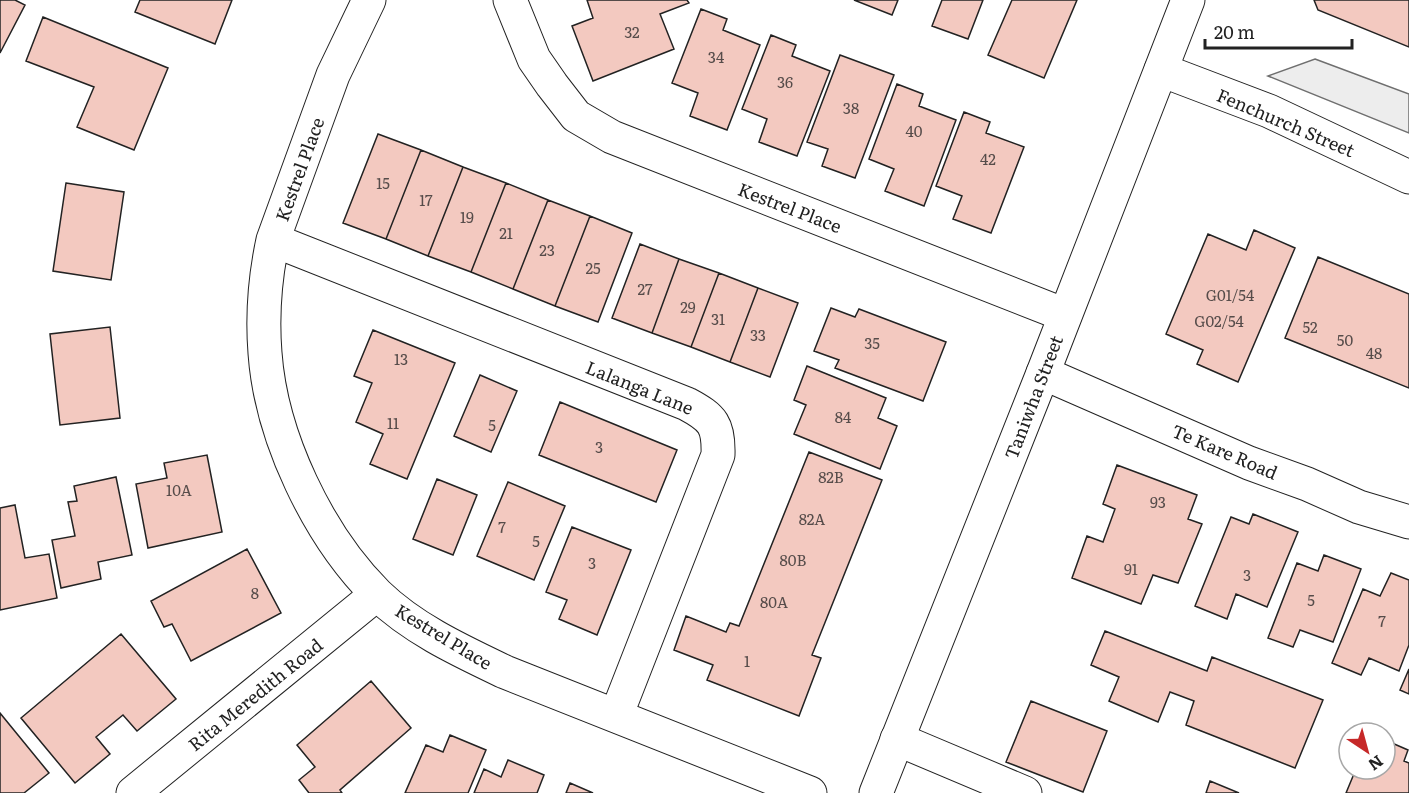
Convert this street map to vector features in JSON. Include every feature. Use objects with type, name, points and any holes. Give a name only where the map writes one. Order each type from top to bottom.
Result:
[{"type":"street","name":"Kestrel Place","points":[[369,0],[333,75],[273,240],[267,268],[264,310],[265,354],[273,403],[289,453],[309,500],[339,547],[377,594],[407,618],[459,650],[506,672],[810,793]]},
{"type":"street","name":"Kestrel Place","points":[[510,0],[534,59],[552,85],[576,116],[612,137],[1065,315]]},
{"type":"street","name":"Taniwha Street","points":[[876,793],[1188,0]]},
{"type":"street","name":"Fenchurch Street","points":[[1161,70],[1269,111],[1409,177]]},
{"type":"street","name":"Lalanga Lane","points":[[273,240],[676,400],[707,416],[717,429],[718,455],[616,716]]},
{"type":"street","name":"Te Kare Road","points":[[1043,373],[1249,463],[1307,484],[1359,507],[1409,522]]},
{"type":"street","name":"Rita Meredith Road","points":[[133,793],[377,594]]},
{"type":"street","points":[[897,739],[1024,793]]},
{"type":"shaded area","points":[[1315,59],[1409,94],[1409,133],[1268,76]]},
{"type":"building","points":[[0,0],[15,0],[25,5],[0,53]]},
{"type":"building","points":[[140,0],[232,0],[215,44],[135,12]]},
{"type":"building","points":[[587,0],[687,0],[689,3],[660,14],[674,49],[593,81],[572,26],[593,18]]},
{"type":"building","points":[[854,0],[898,0],[892,15]]},
{"type":"building","points":[[942,0],[983,0],[968,39],[932,26]]},
{"type":"building","points":[[1012,0],[1077,0],[1044,78],[988,55]]},
{"type":"building","points":[[1314,0],[1409,0],[1409,47],[1318,10]]},
{"type":"building","points":[[701,9],[727,19],[723,30],[760,45],[727,130],[690,116],[698,93],[672,83]]},
{"type":"building","points":[[43,17],[168,68],[134,150],[77,127],[94,87],[26,61]]},
{"type":"building","points":[[771,35],[796,45],[792,56],[830,71],[797,156],[759,142],[767,119],[742,109]]},
{"type":"building","points":[[840,55],[894,75],[855,178],[822,166],[828,149],[807,142]]},
{"type":"building","points":[[897,84],[923,94],[919,106],[956,120],[924,206],[885,191],[894,169],[869,159]]},
{"type":"building","points":[[964,112],[990,122],[986,133],[1024,147],[991,233],[953,219],[962,196],[936,186]]},
{"type":"building","points":[[378,134],[421,150],[386,239],[343,223]]},
{"type":"building","points":[[421,150],[463,167],[428,256],[386,239]]},
{"type":"building","points":[[463,167],[506,183],[471,272],[428,256]]},
{"type":"building","points":[[66,183],[124,192],[111,280],[53,271]]},
{"type":"building","points":[[506,183],[548,200],[513,289],[471,272]]},
{"type":"building","points":[[548,200],[590,216],[555,306],[513,289]]},
{"type":"building","points":[[590,216],[632,233],[598,322],[555,306]]},
{"type":"building","points":[[1254,230],[1295,248],[1238,382],[1197,364],[1203,350],[1166,334],[1208,234],[1246,250]]},
{"type":"building","points":[[640,244],[679,259],[652,333],[612,318]]},
{"type":"building","points":[[1318,257],[1409,294],[1409,388],[1285,338]]},
{"type":"building","points":[[679,259],[719,273],[691,347],[652,333]]},
{"type":"building","points":[[719,273],[758,288],[730,362],[691,347]]},
{"type":"building","points":[[758,288],[798,303],[770,377],[730,362]]},
{"type":"building","points":[[831,308],[855,317],[859,309],[946,342],[923,401],[835,368],[839,360],[814,351]]},
{"type":"building","points":[[110,327],[120,418],[60,425],[50,334]]},
{"type":"building","points":[[373,330],[455,363],[407,479],[370,464],[383,434],[356,422],[372,383],[354,376]]},
{"type":"building","points":[[807,366],[886,398],[878,418],[897,426],[880,469],[794,434],[806,405],[794,400]]},
{"type":"building","points":[[480,375],[517,391],[491,452],[454,436]]},
{"type":"building","points":[[560,402],[677,450],[656,502],[539,455]]},
{"type":"building","points":[[809,452],[882,480],[812,655],[821,658],[799,716],[707,680],[713,665],[674,650],[686,616],[726,632],[730,623],[739,626]]},
{"type":"building","points":[[207,455],[222,532],[148,548],[136,484],[167,478],[164,463]]},
{"type":"building","points":[[1117,465],[1197,495],[1188,519],[1202,524],[1178,583],[1153,575],[1141,604],[1072,578],[1087,536],[1103,542],[1115,509],[1103,504]]},
{"type":"building","points":[[116,477],[132,555],[98,562],[101,579],[61,588],[52,540],[75,536],[68,502],[77,501],[74,486]]},
{"type":"building","points":[[437,479],[477,495],[453,555],[413,539]]},
{"type":"building","points":[[508,482],[565,506],[534,580],[477,556]]},
{"type":"building","points":[[15,505],[25,558],[49,554],[57,598],[0,610],[0,508]]},
{"type":"building","points":[[1253,514],[1298,532],[1267,607],[1236,594],[1227,619],[1195,606],[1231,517],[1249,524]]},
{"type":"building","points":[[572,527],[631,550],[597,635],[559,619],[567,600],[546,592]]},
{"type":"building","points":[[247,549],[281,613],[191,661],[172,624],[164,627],[151,601]]},
{"type":"building","points":[[1324,555],[1361,569],[1333,642],[1300,630],[1293,647],[1268,638],[1297,563],[1318,571]]},
{"type":"building","points":[[1391,573],[1409,580],[1409,645],[1399,671],[1369,658],[1361,675],[1332,663],[1363,589],[1380,596]]},
{"type":"building","points":[[1105,631],[1207,671],[1212,657],[1323,700],[1295,768],[1186,725],[1194,701],[1170,692],[1158,722],[1109,701],[1119,677],[1091,665]]},
{"type":"building","points":[[121,634],[176,699],[137,731],[123,715],[96,737],[110,754],[75,783],[21,718]]},
{"type":"building","points":[[1409,669],[1409,694],[1400,690]]},
{"type":"building","points":[[371,681],[411,728],[340,790],[342,793],[309,793],[299,780],[315,767],[297,745]]},
{"type":"building","points":[[1031,701],[1107,731],[1083,792],[1006,762]]},
{"type":"building","points":[[0,713],[49,773],[24,793],[0,793]]},
{"type":"building","points":[[450,735],[486,750],[468,793],[405,793],[426,745],[443,752]]},
{"type":"building","points":[[1397,745],[1408,750],[1404,761],[1409,763],[1409,793],[1346,793],[1351,781],[1397,781]]},
{"type":"building","points":[[508,760],[544,775],[537,793],[474,793],[484,769],[501,777]]},
{"type":"building","points":[[1210,781],[1239,793],[1206,793]]},
{"type":"building","points":[[570,783],[593,793],[566,793]]}]
